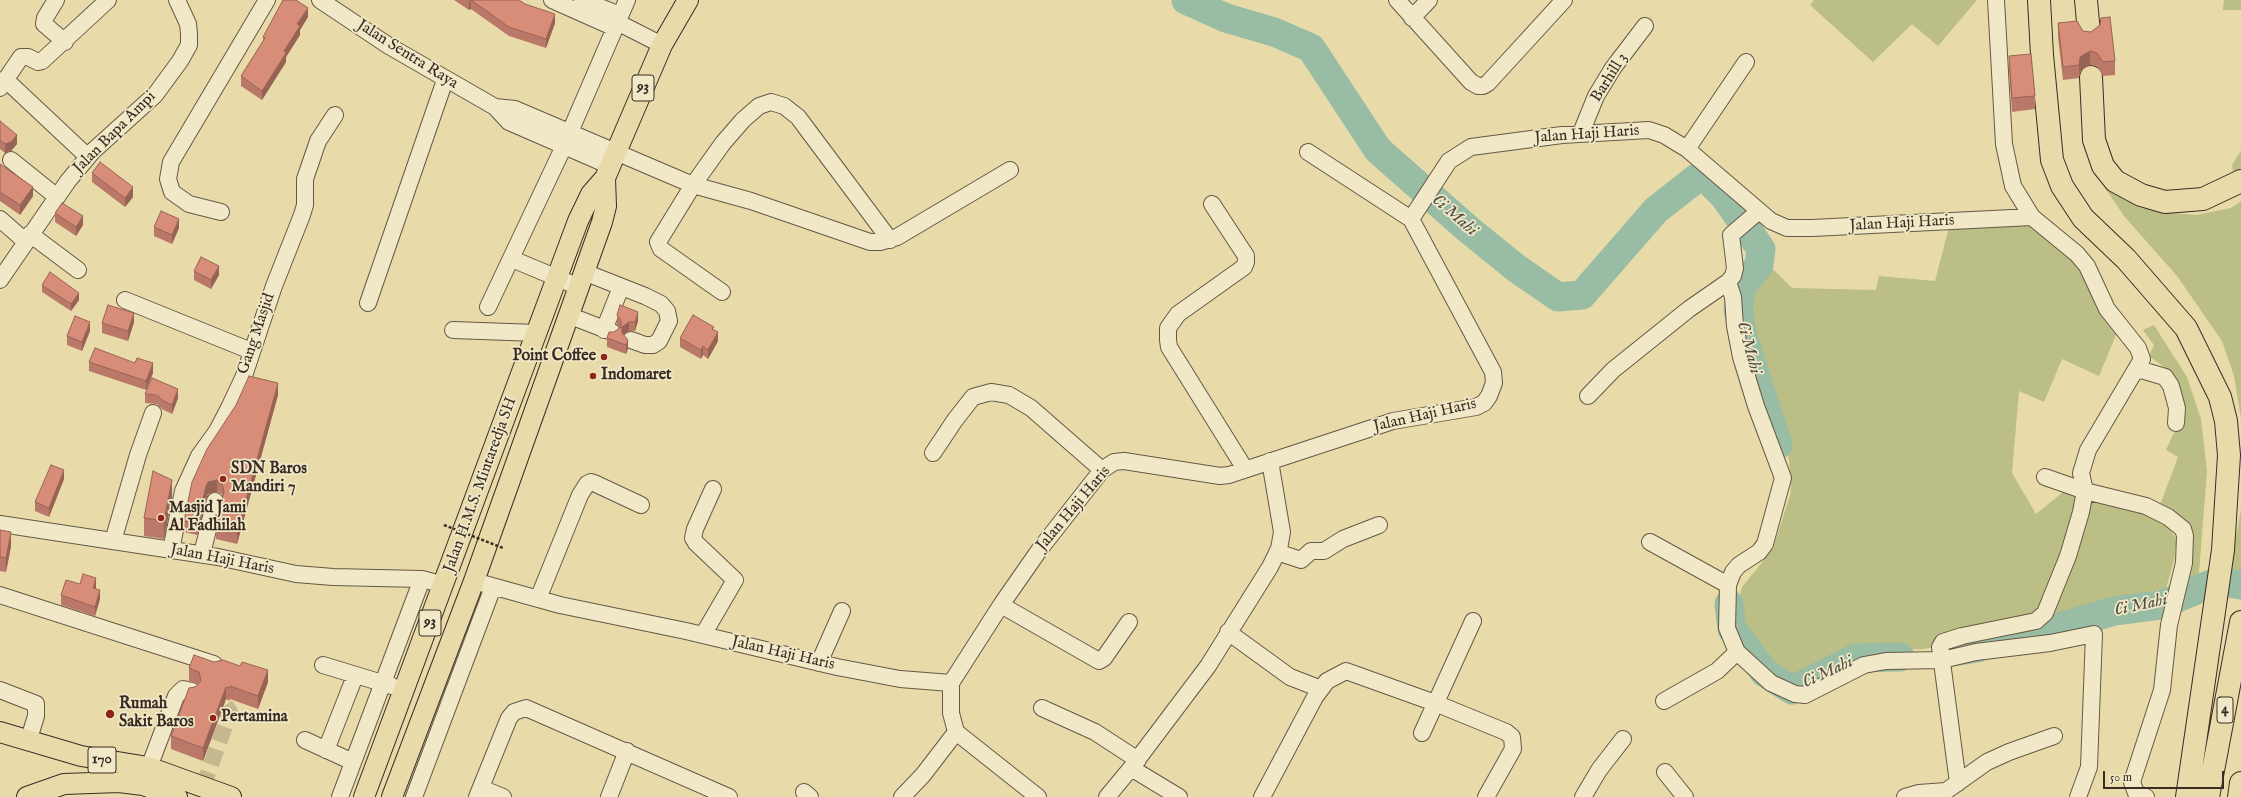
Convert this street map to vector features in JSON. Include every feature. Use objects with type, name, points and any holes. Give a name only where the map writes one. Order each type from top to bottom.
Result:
[{"type":"highway","points":[[2039,0],[2042,56],[2052,160],[2062,186],[2084,218],[2126,259],[2186,328],[2220,397],[2226,421],[2229,455],[2223,550],[2212,615],[2187,797]]},
{"type":"highway","points":[[2086,0],[2089,33]]},
{"type":"highway","points":[[2091,77],[2094,140],[2103,166],[2115,181],[2141,195],[2165,202],[2203,199],[2241,181]]},
{"type":"highway","name":"4","points":[[2208,797],[2241,622]]},
{"type":"highway","points":[[2239,797],[2241,783]]},
{"type":"main road","name":"Jalan H.M.S. Mintaredja SH","points":[[368,792],[404,690],[585,206],[591,194],[610,166],[662,44],[688,0]]},
{"type":"main road","name":"Jalan H.M.S. Mintaredja SH","points":[[392,797],[474,582],[581,280],[606,206],[610,166]]},
{"type":"main road","name":"170","points":[[0,732],[28,742],[201,792],[231,797]]},
{"type":"main road","points":[[59,750],[66,756],[70,767],[64,784]]},
{"type":"main road","name":"170","points":[[31,796],[64,784],[120,782],[146,776],[177,797]]},
{"type":"street","points":[[56,0],[45,18],[44,24],[65,42]]},
{"type":"street","points":[[88,157],[3,83],[21,57],[25,56],[38,62],[42,61],[65,42],[108,0]]},
{"type":"street","name":"Jalan Bapa Ampi","points":[[0,280],[28,237],[88,157],[155,95],[180,61],[189,45],[189,34],[188,24],[177,0]]},
{"type":"street","points":[[221,212],[189,204],[172,192],[168,179],[171,162],[267,0]]},
{"type":"street","name":"Jalan Sentra Raya","points":[[320,0],[445,80],[495,107],[515,109],[610,166],[692,185],[751,201],[870,242],[890,240]]},
{"type":"street","points":[[552,0],[617,22]]},
{"type":"street","points":[[582,0],[617,22],[662,44]]},
{"type":"street","points":[[488,307],[567,140],[627,0]]},
{"type":"street","points":[[1397,0],[1472,82],[1478,86],[1483,86],[1488,83],[1564,0]]},
{"type":"street","points":[[1412,18],[1429,0]]},
{"type":"street","points":[[1958,783],[1941,656],[1943,642],[1962,636],[2036,621],[2045,613],[2068,556],[2081,512],[2084,491],[2081,473],[2088,450],[2138,369],[2142,359],[2141,354],[2107,309],[2087,266],[2077,254],[2032,218],[2013,186],[2004,144],[1996,0]]},
{"type":"street","name":"Barhill 3","points":[[1581,133],[1596,96],[1613,68],[1645,26]]},
{"type":"street","points":[[1688,149],[1746,62]]},
{"type":"street","points":[[368,303],[445,80]]},
{"type":"street","points":[[722,292],[658,246],[658,242],[692,185],[723,143],[743,120],[759,106],[771,102],[784,106],[798,117],[890,240],[1010,170]]},
{"type":"street","name":"Gang Masjid","points":[[171,550],[183,491],[199,456],[217,431],[244,376],[251,351],[292,236],[302,215],[305,179],[318,141],[335,115]]},
{"type":"street","name":"Jalan Haji Haris","points":[[474,582],[538,599],[704,635],[819,663],[900,679],[951,683],[1001,605],[1040,550],[1102,470],[1114,462],[1124,461],[1220,476],[1270,462],[1393,421],[1476,407],[1489,396],[1494,383],[1493,372],[1415,213],[1449,161],[1471,147],[1581,133],[1649,130],[1664,135],[1688,149],[1754,214],[1787,228],[2032,218]]},
{"type":"street","points":[[1308,152],[1415,213]]},
{"type":"street","points":[[11,160],[57,197]]},
{"type":"street","points":[[1212,204],[1246,256],[1246,262],[1244,267],[1178,314],[1168,328],[1168,340],[1169,347],[1245,469]]},
{"type":"street","points":[[1588,396],[1613,370],[1676,319],[1728,282],[1733,276],[1735,268],[1730,241],[1735,230],[1754,214]]},
{"type":"street","points":[[0,219],[78,270]]},
{"type":"street","points":[[512,259],[557,279],[581,280],[621,287],[661,304],[669,316],[663,335],[653,345],[645,345],[631,340]]},
{"type":"street","points":[[1728,282],[1733,297],[1735,326],[1741,357],[1756,406],[1783,478],[1765,544],[1759,552],[1739,565],[1733,572],[1728,585],[1727,628],[1737,652],[1771,682],[1795,694],[1805,694],[1864,665],[1886,661],[2050,643],[2094,634],[2089,767],[2078,797]]},
{"type":"street","points":[[568,315],[608,331],[621,287]]},
{"type":"street","points":[[125,300],[251,351]]},
{"type":"street","points":[[453,330],[537,333]]},
{"type":"street","points":[[2138,369],[2164,377],[2171,386],[2177,408],[2176,423]]},
{"type":"street","points":[[933,453],[974,397],[991,392],[1009,395],[1031,408],[1102,470]]},
{"type":"street","points":[[113,541],[138,455],[153,413]]},
{"type":"street","points":[[1107,797],[1191,691],[1277,552],[1282,532],[1270,462]]},
{"type":"street","points":[[2045,477],[2084,491],[2146,506],[2168,517],[2181,526],[2185,536],[2184,563],[2174,600],[2162,690],[2132,782],[2136,793],[2146,797]]},
{"type":"street","points":[[538,599],[580,495],[587,484],[590,482],[594,483],[641,505]]},
{"type":"street","points":[[704,635],[735,580],[696,543],[694,538],[695,529],[713,489]]},
{"type":"street","points":[[202,554],[215,501]]},
{"type":"street","name":"Jalan Haji Haris","points":[[0,524],[202,554],[296,574],[333,577],[422,579],[444,585]]},
{"type":"street","points":[[1277,552],[1301,560],[1311,551],[1324,551],[1343,538],[1379,525]]},
{"type":"street","points":[[1650,542],[1728,585]]},
{"type":"street","points":[[340,797],[422,579]]},
{"type":"street","points":[[414,797],[493,587]]},
{"type":"street","points":[[0,595],[217,665]]},
{"type":"street","points":[[1001,605],[1099,661],[1109,652],[1129,622]]},
{"type":"street","points":[[819,663],[842,611]]},
{"type":"street","points":[[1422,733],[1473,622]]},
{"type":"street","points":[[1228,632],[1290,677],[1321,689]]},
{"type":"street","points":[[1664,701],[1717,670],[1737,652]]},
{"type":"street","points":[[323,665],[404,690]]},
{"type":"street","points":[[1262,797],[1321,689],[1332,677],[1346,671],[1435,703],[1506,732],[1512,736],[1513,749],[1486,797]]},
{"type":"street","points":[[326,750],[355,676]]},
{"type":"street","points":[[951,683],[951,713],[956,732],[1036,796]]},
{"type":"street","points":[[146,776],[176,696],[183,689],[192,691]]},
{"type":"street","points":[[0,690],[36,704],[36,716],[28,742]]},
{"type":"street","points":[[503,797],[479,792],[510,718],[514,712],[526,708],[729,797]]},
{"type":"street","points":[[1042,708],[1095,732],[1134,764],[1179,797]]},
{"type":"street","points":[[902,797],[923,775],[956,732]]},
{"type":"street","points":[[1905,797],[1919,793],[1946,791],[1987,762],[2009,752],[2054,736]]},
{"type":"street","points":[[1583,797],[1599,770],[1623,739]]},
{"type":"street","points":[[305,740],[353,762]]},
{"type":"street","points":[[609,797],[627,752]]},
{"type":"street","points":[[1665,772],[1685,797]]},
{"type":"path","points":[[444,525],[503,548]]},
{"type":"green space","points":[[1814,0],[1977,0],[1938,46],[1912,24],[1873,62],[1810,5]]},
{"type":"green space","points":[[2224,0],[2241,0],[2241,10],[2223,10]]},
{"type":"green space","points":[[2241,151],[2241,168],[2233,173],[2232,165]]},
{"type":"green space","points":[[2105,188],[2140,208],[2173,213],[2196,215],[2231,208],[2241,201],[2241,418],[2234,376],[2222,341],[2177,276],[2124,216]]},
{"type":"green space","points":[[2029,221],[2079,262],[2118,330],[2099,376],[2062,359],[2044,402],[2019,391],[2012,473],[2036,514],[2063,492],[2078,497],[2133,509],[2166,524],[2177,540],[2174,560],[2165,592],[2094,608],[2031,627],[1924,649],[1863,651],[1827,661],[1794,682],[1770,669],[1742,637],[1736,613],[1742,587],[1773,549],[1791,492],[1789,459],[1748,338],[1748,294],[1752,279],[1769,265],[1792,288],[1876,290],[1879,276],[1935,281],[1949,227]]},
{"type":"green space","points":[[2154,325],[2187,377],[2201,419],[2207,471],[2198,585],[2181,592],[2189,533],[2159,508],[2178,457],[2166,450],[2185,409],[2171,372],[2149,356],[2154,345],[2143,330]]},
{"type":"green space","points":[[2241,510],[2241,577],[2229,575]]},
{"type":"building","points":[[283,0],[296,0],[308,8],[297,24],[300,26],[284,51],[286,53],[262,91],[241,76],[265,38],[263,37]]},
{"type":"building","points":[[471,0],[519,0],[525,4],[555,14],[546,39],[509,27]]},
{"type":"building","points":[[2110,17],[2115,61],[2103,62],[2097,53],[2090,51],[2080,57],[2079,65],[2063,67],[2058,23],[2077,21],[2083,31],[2091,32],[2100,25],[2101,18]]},
{"type":"building","points":[[2031,54],[2035,96],[2012,98],[2009,56]]},
{"type":"building","points":[[0,121],[17,135],[11,142],[5,144],[0,140]]},
{"type":"building","points":[[100,162],[133,187],[125,198],[92,173]]},
{"type":"building","points":[[0,164],[33,187],[20,205],[0,192]]},
{"type":"building","points":[[62,203],[83,216],[76,227],[55,213]]},
{"type":"building","points":[[161,211],[179,219],[172,235],[154,227]]},
{"type":"building","points":[[201,257],[219,266],[211,280],[194,271]]},
{"type":"building","points":[[50,272],[79,293],[71,304],[42,285]]},
{"type":"building","points":[[108,305],[134,313],[128,331],[102,323]]},
{"type":"building","points":[[620,305],[638,312],[635,322],[629,322],[622,327],[622,333],[628,340],[626,345],[607,338],[609,332],[614,332],[621,327],[621,321],[617,315]]},
{"type":"building","points":[[693,315],[714,327],[712,329],[718,332],[708,350],[703,346],[701,350],[680,338]]},
{"type":"building","points":[[75,316],[90,322],[82,342],[67,336]]},
{"type":"building","points":[[95,348],[135,363],[137,358],[153,363],[146,381],[89,362]]},
{"type":"building","name":"SDN Baros Mandiri 7","points":[[249,376],[278,383],[237,532],[216,527],[224,491],[222,483],[217,480],[208,482],[206,486],[197,523],[184,521],[192,482],[207,449],[236,405]]},
{"type":"building","points":[[152,378],[178,389],[172,405],[162,400],[157,395],[145,394]]},
{"type":"building","points":[[51,465],[64,470],[49,508],[35,502]]},
{"type":"building","points":[[153,471],[172,480],[164,521],[144,518]]},
{"type":"building","points":[[0,530],[11,532],[6,558],[0,557]]},
{"type":"building","points":[[83,574],[96,578],[93,588],[100,590],[95,607],[61,595],[66,580],[80,584]]},
{"type":"building","points":[[194,655],[214,662],[223,660],[240,666],[242,662],[268,670],[258,696],[230,686],[230,688],[226,687],[203,748],[171,736],[189,688],[195,687],[201,681],[199,672],[189,668]]},
{"type":"waterway","name":"Ci Mahi","points":[[1186,0],[1226,18],[1274,32],[1311,48],[1378,150],[1468,229],[1516,268],[1558,297],[1582,295],[1656,210],[1702,174],[1724,196],[1761,249],[1759,265],[1743,285],[1738,309],[1743,337],[1778,445]]},
{"type":"waterway","name":"Ci Mahi","points":[[1952,652],[1977,648],[2009,635],[2040,633],[2114,611],[2161,605],[2218,581],[2241,585]]},
{"type":"waterway","name":"Ci Mahi","points":[[1729,604],[1732,629],[1765,673],[1792,690],[1856,658],[1900,657]]},
{"type":"tunnel","points":[[203,787],[230,712],[224,703],[205,696]]},
{"type":"place","name":"Point Coffee","points":[[604,357]]},
{"type":"place","name":"Indomaret","points":[[593,376]]},
{"type":"place","name":"SDN Baros Mandiri 7","points":[[223,479]]},
{"type":"place","name":"Masjid Jami Al Fadhilah","points":[[161,518]]},
{"type":"place","name":"Rumah Sakit Baros","points":[[110,714]]},
{"type":"place","name":"Pertamina","points":[[213,718]]}]
